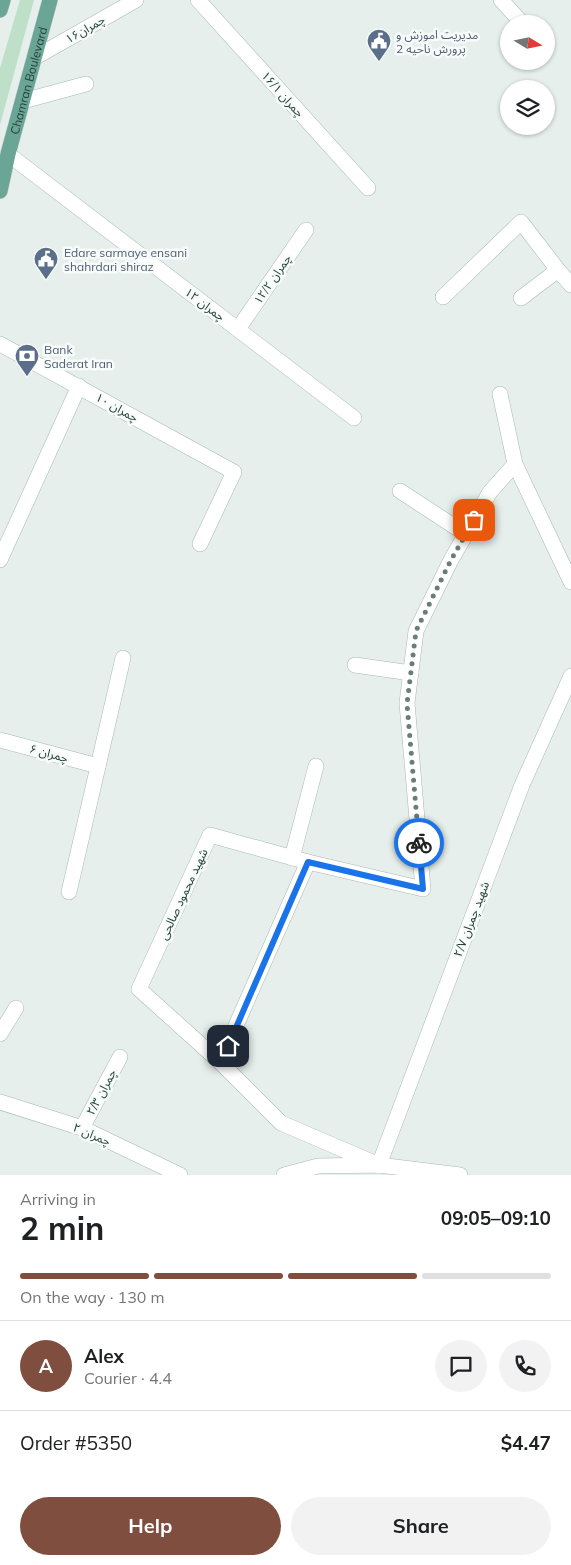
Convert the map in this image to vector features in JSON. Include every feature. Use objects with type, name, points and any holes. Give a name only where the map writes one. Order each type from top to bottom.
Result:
[{"type":"main road","points":[[0,10],[3,0]]},
{"type":"main road","name":"Chamran Boulevard","points":[[0,191],[8,154],[50,0]]},
{"type":"street","name":"چمران۱۶","points":[[34,58],[136,0]]},
{"type":"street","name":"۱۶/۱ چمران","points":[[198,0],[368,188]]},
{"type":"street","points":[[501,0],[515,15]]},
{"type":"street","points":[[23,101],[86,84]]},
{"type":"street","name":"۱۲ چمران","points":[[8,154],[354,418]]},
{"type":"street","points":[[443,297],[522,222],[558,270],[571,284]]},
{"type":"street","name":"۱۲/۲ چمران","points":[[238,329],[306,230]]},
{"type":"street","points":[[521,298],[558,270]]},
{"type":"street","name":"۱۰ چمران","points":[[0,344],[234,472],[200,544]]},
{"type":"street","points":[[0,560],[79,386]]},
{"type":"street","points":[[500,394],[515,464],[571,582]]},
{"type":"street","name":"شهید محمود صالحی","points":[[379,1165],[281,1122],[220,1062],[138,989],[210,836],[308,862],[423,889],[407,704],[416,631],[490,492],[515,464]]},
{"type":"street","points":[[400,491],[466,534]]},
{"type":"street","points":[[69,892],[123,658]]},
{"type":"street","points":[[355,665],[411,673]]},
{"type":"street","name":"۲/۷ شهید چمران","points":[[379,1165],[522,785],[571,676]]},
{"type":"street","name":"۶ چمران","points":[[0,740],[98,766]]},
{"type":"street","points":[[292,858],[316,766]]},
{"type":"street","points":[[220,1062],[308,862]]},
{"type":"street","points":[[0,1034],[16,1008]]},
{"type":"street","name":"۲/۳ چمران","points":[[82,1128],[120,1057]]},
{"type":"street","name":"۲ چمران","points":[[0,1102],[82,1128],[180,1175]]},
{"type":"street","points":[[284,1175],[318,1166],[379,1165],[460,1175]]},
{"type":"green space","points":[[20,0],[34,0],[0,125],[0,68]]},
{"type":"way so far","points":[[419,843],[407,704],[416,631],[451,560],[474,520]]},
{"type":"place","name":"مدیریت اموزش و پرورش ناحیه 2","points":[[379,62]]},
{"type":"place","name":"Edare sarmaye ensani shahrdari shiraz","points":[[46,280]]},
{"type":"place","name":"Bank Saderat Iran","points":[[27,377]]},
{"type":"route","points":[[228,1046],[308,862],[423,889],[419,843]]}]
